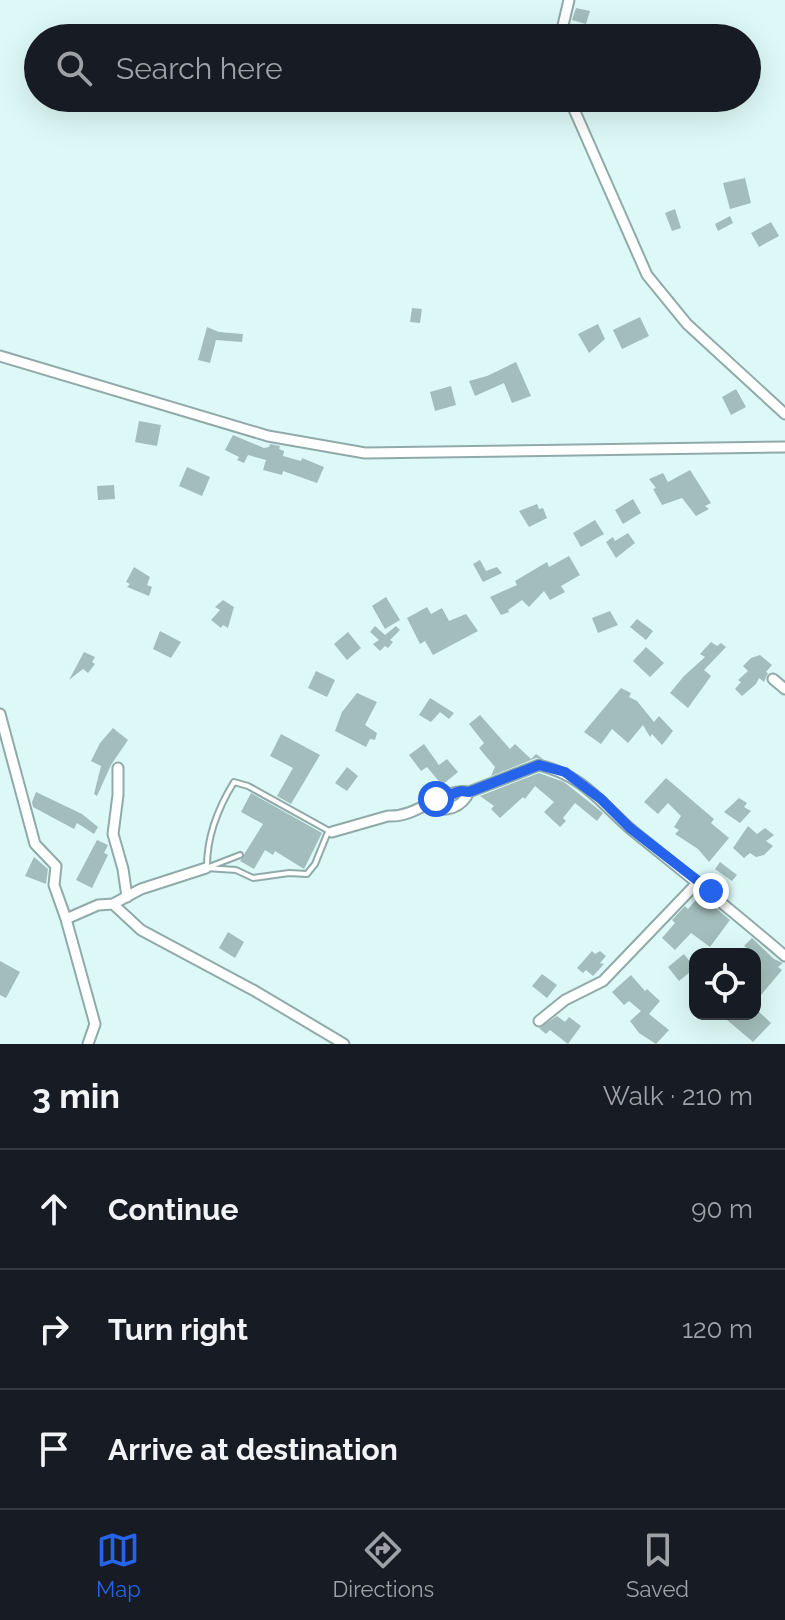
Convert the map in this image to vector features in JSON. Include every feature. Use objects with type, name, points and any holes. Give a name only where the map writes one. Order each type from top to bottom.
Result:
[{"type":"street","points":[[563,24],[569,0]]},
{"type":"street","points":[[575,112],[647,275],[687,324],[785,414]]},
{"type":"street","points":[[0,356],[268,436],[365,453],[785,447]]},
{"type":"street","points":[[773,679],[785,689]]},
{"type":"street","points":[[0,714],[35,844],[56,866],[54,885],[95,1024],[88,1044]]},
{"type":"street","points":[[330,832],[430,806],[436,799],[461,791],[469,792],[539,765],[565,772],[785,956]]},
{"type":"street","points":[[118,768],[113,834],[127,897]]},
{"type":"street","points":[[66,919],[98,905],[113,904],[141,889],[206,868]]},
{"type":"street","points":[[539,1021],[565,1000],[603,981],[698,882]]},
{"type":"street","points":[[113,904],[141,930],[255,991],[344,1044]]},
{"type":"lane","points":[[234,782],[248,786],[330,832],[307,874],[253,878],[236,870],[206,868],[207,843],[224,798],[234,782]]},
{"type":"lane","points":[[206,868],[240,855]]},
{"type":"building","points":[[576,8],[590,11],[586,24],[572,20]]},
{"type":"building","points":[[745,178],[751,203],[730,209],[723,183]]},
{"type":"building","points":[[675,209],[681,228],[672,231],[665,213]]},
{"type":"building","points":[[730,216],[733,223],[718,231],[715,224]]},
{"type":"building","points":[[771,222],[779,236],[759,247],[751,233]]},
{"type":"building","points":[[412,308],[422,309],[420,323],[410,322]]},
{"type":"building","points":[[640,317],[649,336],[622,349],[613,330]]},
{"type":"building","points":[[598,324],[605,339],[589,353],[578,334]]},
{"type":"building","points":[[207,327],[219,332],[243,334],[242,342],[216,340],[210,363],[198,360]]},
{"type":"building","points":[[516,362],[531,396],[512,403],[504,383],[475,396],[469,381]]},
{"type":"building","points":[[451,386],[456,405],[435,411],[430,392]]},
{"type":"building","points":[[736,389],[746,407],[731,415],[722,397]]},
{"type":"building","points":[[139,421],[161,425],[157,446],[135,442]]},
{"type":"building","points":[[233,435],[264,448],[270,444],[280,446],[283,456],[301,461],[302,458],[324,467],[317,483],[283,471],[282,475],[263,470],[266,460],[248,455],[244,463],[237,460],[239,457],[225,450]]},
{"type":"building","points":[[187,467],[210,477],[202,496],[179,486]]},
{"type":"building","points":[[690,470],[711,503],[705,506],[709,509],[696,516],[682,498],[662,505],[649,479],[663,473],[668,482]]},
{"type":"building","points":[[114,485],[115,499],[98,500],[97,486]]},
{"type":"building","points":[[633,499],[641,513],[623,524],[615,510]]},
{"type":"building","points":[[537,504],[539,509],[543,508],[547,518],[529,527],[519,511]]},
{"type":"building","points":[[595,520],[604,534],[581,547],[573,533]]},
{"type":"building","points":[[628,533],[635,543],[616,558],[606,542],[613,537],[615,541]]},
{"type":"building","points":[[569,556],[580,575],[561,586],[565,592],[550,600],[544,591],[529,607],[522,600],[501,615],[490,597],[517,585],[515,581],[547,562],[549,567]]},
{"type":"building","points":[[480,560],[486,571],[497,567],[502,573],[483,582],[473,564]]},
{"type":"building","points":[[134,567],[150,577],[147,585],[152,587],[149,596],[127,587],[130,584],[126,582]]},
{"type":"building","points":[[386,597],[400,620],[385,629],[372,606]]},
{"type":"building","points":[[223,600],[234,607],[228,628],[223,625],[221,628],[211,620],[220,610],[215,607]]},
{"type":"building","points":[[427,607],[431,614],[442,608],[449,621],[466,614],[478,631],[433,655],[425,641],[420,644],[407,618]]},
{"type":"building","points":[[610,611],[618,625],[598,633],[592,618]]},
{"type":"building","points":[[637,619],[653,631],[646,640],[630,627]]},
{"type":"building","points":[[375,626],[385,635],[396,626],[400,630],[390,640],[393,642],[388,648],[385,646],[380,651],[373,644],[379,640],[370,632]]},
{"type":"building","points":[[160,631],[181,642],[171,658],[153,649]]},
{"type":"building","points":[[348,632],[361,648],[347,660],[334,644]]},
{"type":"building","points":[[711,642],[726,647],[704,670],[711,676],[688,708],[670,693],[705,657],[700,654]]},
{"type":"building","points":[[646,647],[664,663],[650,677],[633,661]]},
{"type":"building","points":[[84,652],[95,657],[92,662],[95,664],[88,673],[83,669],[69,680]]},
{"type":"building","points":[[760,655],[772,665],[766,672],[764,682],[759,678],[742,696],[735,689],[741,682],[738,680],[748,671],[743,666]]},
{"type":"building","points":[[316,671],[335,680],[327,697],[308,688]]},
{"type":"building","points":[[621,688],[631,693],[629,697],[637,701],[654,722],[659,716],[673,731],[662,745],[652,734],[650,737],[643,725],[628,743],[612,729],[601,744],[584,732]]},
{"type":"building","points":[[357,693],[377,702],[365,725],[377,733],[375,740],[370,739],[366,747],[335,731],[342,712]]},
{"type":"building","points":[[430,698],[454,713],[449,719],[440,712],[431,722],[419,715]]},
{"type":"building","points":[[480,715],[510,749],[515,744],[531,759],[536,754],[543,759],[536,758],[491,776],[495,767],[479,748],[484,743],[469,724]]},
{"type":"building","points":[[113,728],[128,740],[111,765],[97,796],[94,794],[101,766],[91,761],[100,743]]},
{"type":"building","points":[[281,734],[320,755],[291,804],[277,796],[293,768],[270,756]]},
{"type":"building","points":[[424,744],[439,765],[447,759],[458,772],[442,785],[427,767],[421,771],[409,755]]},
{"type":"building","points":[[347,767],[358,776],[347,791],[335,783]]},
{"type":"building","points":[[539,773],[564,782],[603,813],[597,821],[575,803],[560,827],[544,812],[554,802],[535,786],[525,799],[523,797],[500,818],[491,809],[494,806],[480,796]]},
{"type":"building","points":[[666,778],[714,819],[711,823],[729,838],[709,862],[698,849],[675,834],[679,830],[674,827],[681,816],[668,803],[658,814],[644,802]]},
{"type":"building","points":[[36,792],[82,814],[98,827],[94,834],[77,823],[74,829],[33,807]]},
{"type":"building","points":[[251,793],[322,833],[304,869],[275,851],[273,855],[265,850],[254,869],[240,861],[263,824],[241,812]]},
{"type":"building","points":[[739,798],[747,803],[744,807],[751,811],[740,823],[724,812]]},
{"type":"building","points":[[748,826],[757,834],[765,828],[774,835],[766,841],[773,846],[764,855],[756,857],[750,853],[744,858],[733,848]]},
{"type":"building","points":[[97,840],[108,845],[104,853],[108,855],[92,888],[76,880]]},
{"type":"building","points":[[34,857],[48,869],[46,884],[25,876]]},
{"type":"building","points":[[720,862],[737,875],[732,881],[715,869]]},
{"type":"building","points":[[700,895],[730,920],[710,947],[691,933],[675,950],[662,938],[675,923],[672,920],[685,906],[688,909]]},
{"type":"building","points":[[228,932],[244,942],[235,958],[219,948]]},
{"type":"building","points":[[752,938],[774,959],[783,963],[778,967],[782,970],[761,995],[761,948],[744,946]]},
{"type":"building","points":[[592,951],[595,954],[600,951],[606,956],[600,963],[604,964],[593,976],[577,968]]},
{"type":"building","points":[[684,954],[689,960],[689,973],[679,981],[668,967]]},
{"type":"building","points":[[0,961],[20,972],[6,998],[0,995]]},
{"type":"building","points":[[542,974],[557,985],[547,998],[532,986]]},
{"type":"building","points":[[631,975],[645,991],[647,989],[660,1001],[649,1014],[669,1030],[656,1044],[639,1033],[630,1021],[641,1011],[629,1001],[624,1005],[612,992]]},
{"type":"building","points":[[761,1014],[771,1023],[753,1042],[727,1020],[761,1020]]},
{"type":"building","points":[[557,1016],[565,1022],[569,1017],[581,1026],[568,1044],[550,1030],[546,1034],[539,1028]]},
{"type":"route","points":[[436,799],[461,791],[469,792],[539,765],[565,772],[711,891]]}]
